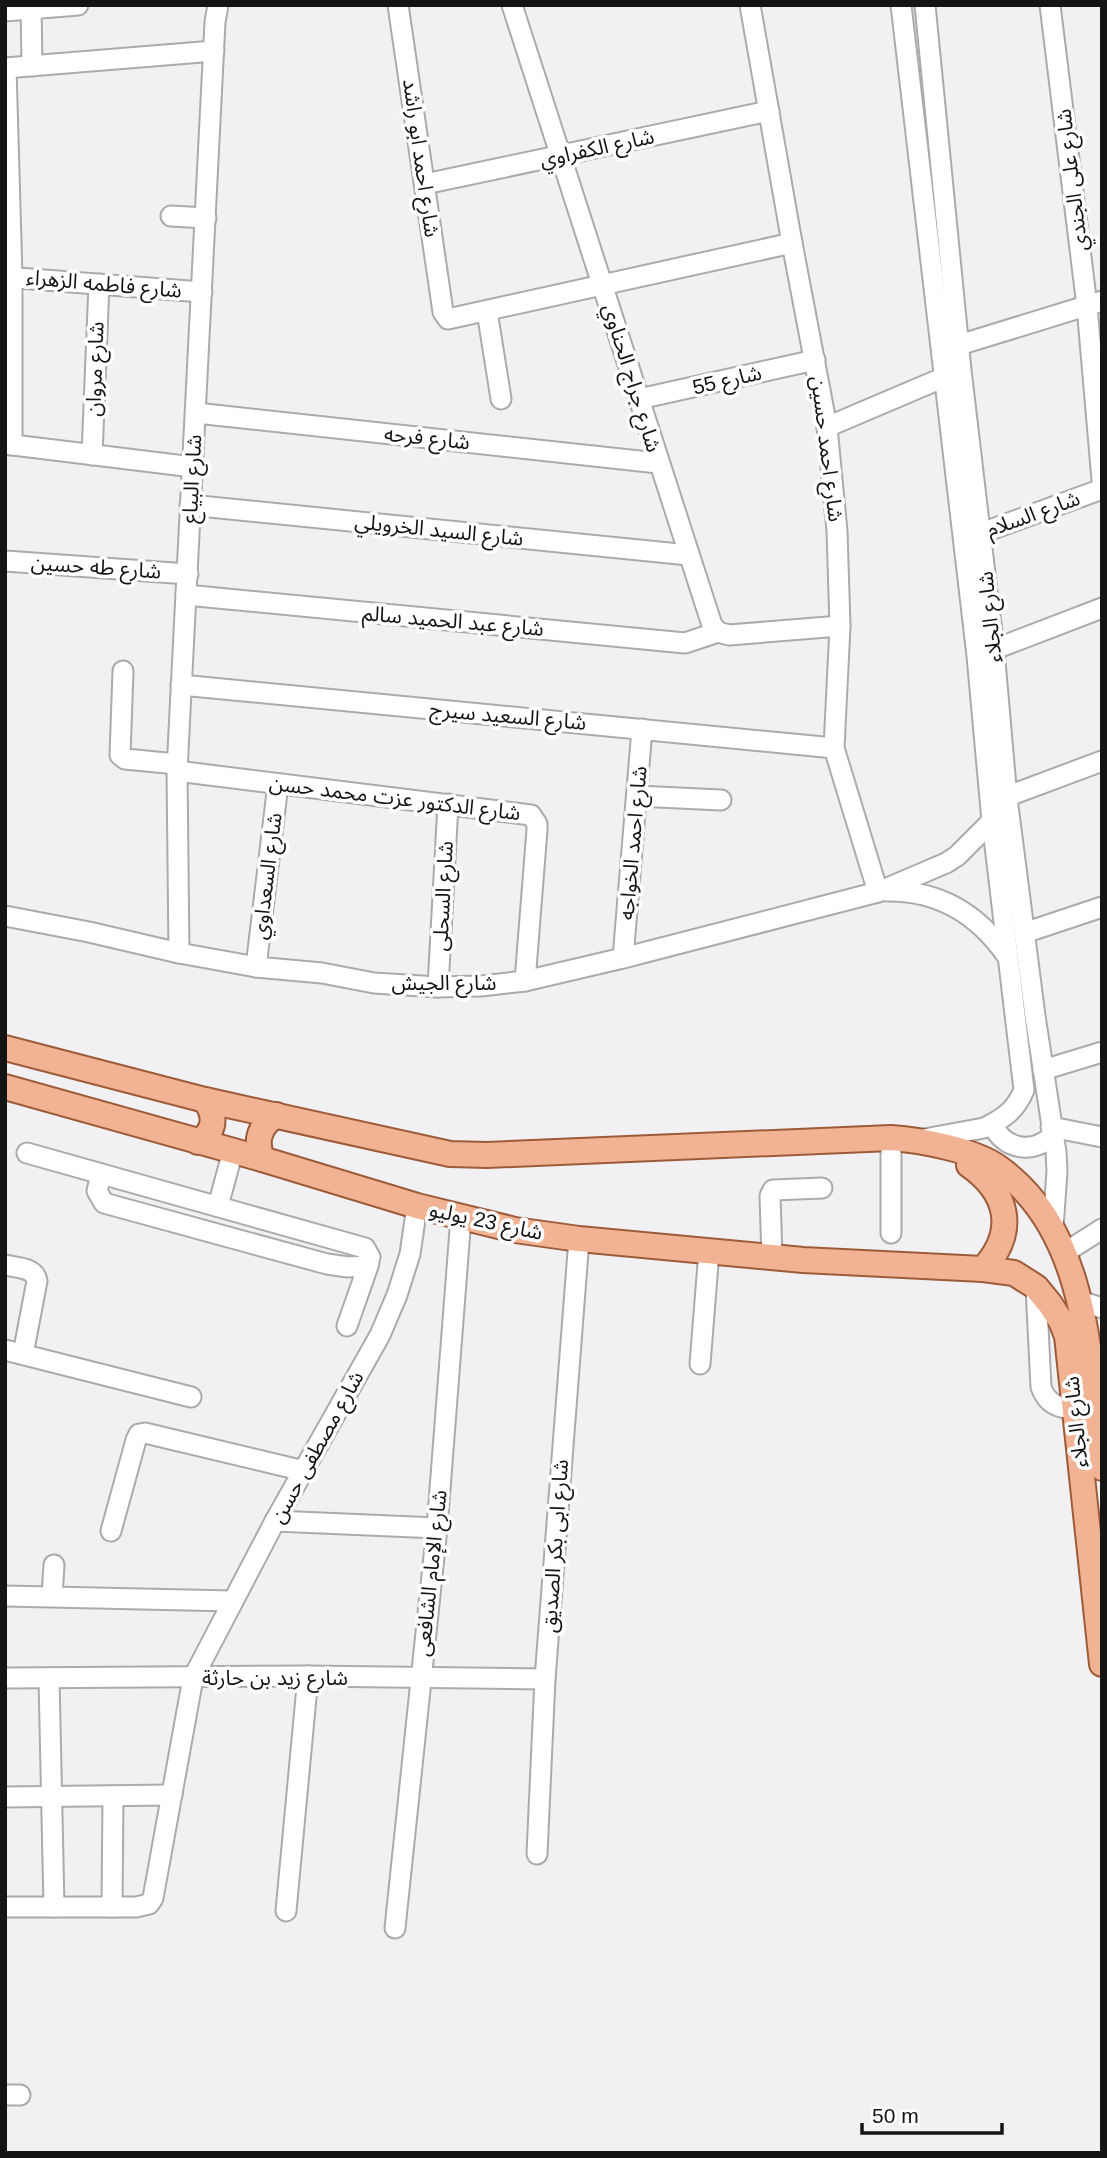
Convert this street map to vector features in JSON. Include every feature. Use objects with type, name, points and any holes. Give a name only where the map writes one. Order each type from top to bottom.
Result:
[{"type":"main road","points":[[5,1048],[205,1100],[435,1152],[468,1155],[891,1138],[917,1140],[946,1148],[981,1173],[992,1184],[1000,1198],[1004,1221],[1000,1244],[983,1269]]},
{"type":"main road","name":"شارع 23 يوليو","points":[[7,1090],[262,1159],[417,1206],[515,1230],[579,1239],[772,1257],[983,1269]]},
{"type":"main road","points":[[198,1142],[205,1138],[213,1123],[213,1115],[205,1100]]},
{"type":"main road","points":[[262,1159],[259,1134],[268,1120],[276,1115]]},
{"type":"main road","name":"شارع الجلاء","points":[[946,1148],[980,1158],[998,1168],[1026,1193],[1053,1228],[1091,1304],[1102,1468]]},
{"type":"main road","name":"شارع الجلاء","points":[[983,1269],[1014,1273],[1035,1287],[1050,1304],[1067,1336],[1102,1664]]},
{"type":"street","points":[[5,11],[78,5]]},
{"type":"street","name":"شارع البياع","points":[[179,953],[177,767],[218,5]]},
{"type":"street","name":"شارع احمد ابو راشد","points":[[398,5],[443,312],[445,317],[452,319],[487,311]]},
{"type":"street","name":"شارع جراج الحناوي","points":[[512,5],[707,615],[718,632]]},
{"type":"street","name":"شارع احمد حسين","points":[[750,5],[827,427],[837,531],[840,626],[834,748],[878,892]]},
{"type":"street","name":"شارع الجلاء","points":[[901,5],[952,373],[986,653],[1008,957],[1024,1090],[1014,1108],[984,1128],[917,1140]]},
{"type":"street","name":"شارع الجلاء","points":[[925,5],[959,345],[952,373]]},
{"type":"street","name":"شارع على الجندي","points":[[1051,5],[1094,303],[1102,480]]},
{"type":"street","points":[[31,7],[32,66]]},
{"type":"street","points":[[193,467],[9,445],[6,68],[214,51]]},
{"type":"street","name":"شارع الكفراوي","points":[[425,184],[769,111]]},
{"type":"street","points":[[171,216],[206,218]]},
{"type":"street","points":[[501,399],[487,311],[792,243]]},
{"type":"street","name":"شارع فاطمه الزهراء","points":[[9,277],[202,292]]},
{"type":"street","name":"شارع مروان","points":[[92,455],[99,284]]},
{"type":"street","points":[[959,345],[1094,303]]},
{"type":"street","name":"شارع 55","points":[[639,400],[816,360]]},
{"type":"street","points":[[827,427],[952,373]]},
{"type":"street","name":"شارع فرحه","points":[[196,413],[658,463]]},
{"type":"street","name":"شارع السلام","points":[[972,537],[1102,489]]},
{"type":"street","name":"شارع السيد الخرويلي","points":[[190,505],[689,555]]},
{"type":"street","name":"شارع طه حسين","points":[[5,561],[188,574]]},
{"type":"street","name":"شارع عبد الحميد سالم","points":[[186,595],[685,643],[718,632]]},
{"type":"street","points":[[986,653],[1102,608]]},
{"type":"street","points":[[718,632],[729,635],[840,626]]},
{"type":"street","name":"شارع الدكتور عزت محمد حسن","points":[[123,671],[120,755],[125,759],[278,784],[527,813],[537,824],[525,981]]},
{"type":"street","name":"شارع السعيد سيرج","points":[[181,685],[834,748]]},
{"type":"street","name":"شارع احمد الخواجه","points":[[623,958],[642,729]]},
{"type":"street","points":[[997,807],[1102,761]]},
{"type":"street","name":"شارع السعداوي","points":[[256,967],[278,784]]},
{"type":"street","points":[[637,796],[721,800]]},
{"type":"street","name":"شارع السحلى","points":[[438,987],[448,804]]},
{"type":"street","name":"شارع الجلاء","points":[[997,807],[1024,933],[1052,1132],[1057,1171],[1053,1228]]},
{"type":"street","name":"شارع الجيش","points":[[5,916],[256,967],[322,973],[374,983],[438,987],[525,981],[878,892],[931,871],[957,856],[997,807]]},
{"type":"street","name":"شارع الجيش","points":[[878,892],[916,893],[953,905],[993,936],[1008,957]]},
{"type":"street","points":[[1024,933],[1102,907]]},
{"type":"street","points":[[1043,1070],[1102,1052]]},
{"type":"street","points":[[992,1124],[1000,1136],[1019,1147],[1033,1147],[1052,1132],[1102,1137]]},
{"type":"street","points":[[891,1138],[891,1233]]},
{"type":"street","points":[[229,1238],[227,1209],[233,1151]]},
{"type":"street","points":[[27,1153],[365,1248],[370,1257],[368,1266],[347,1326]]},
{"type":"street","points":[[101,1174],[97,1191],[104,1203],[327,1264],[368,1266]]},
{"type":"street","points":[[772,1257],[770,1196],[773,1190],[822,1188]]},
{"type":"street","points":[[161,1219],[168,1192]]},
{"type":"street","name":"شارع مصطفى حسن","points":[[5,1906],[142,1906],[153,1898],[193,1678],[275,1521],[380,1335],[410,1254],[417,1206]]},
{"type":"street","name":"شارع الإمام الشافعى","points":[[395,1928],[436,1528],[461,1217]]},
{"type":"street","points":[[1064,1253],[1102,1229]]},
{"type":"street","name":"شارع ابى بكر الصديق","points":[[537,1854],[545,1679],[579,1239]]},
{"type":"street","points":[[700,1364],[709,1251]]},
{"type":"street","points":[[5,1265],[32,1271],[37,1281],[14,1352],[191,1397]]},
{"type":"street","points":[[110,1531],[139,1434],[145,1433],[304,1471]]},
{"type":"street","points":[[275,1521],[436,1528]]},
{"type":"street","points":[[52,1596],[54,1565]]},
{"type":"street","points":[[5,1596],[233,1601]]},
{"type":"street","points":[[286,1911],[308,1676]]},
{"type":"street","name":"شارع زيد بن حارثة","points":[[5,1678],[308,1676],[545,1679]]},
{"type":"street","points":[[49,1678],[54,1907]]},
{"type":"street","points":[[5,1797],[172,1795]]},
{"type":"street","points":[[112,1907],[113,1796]]}]
